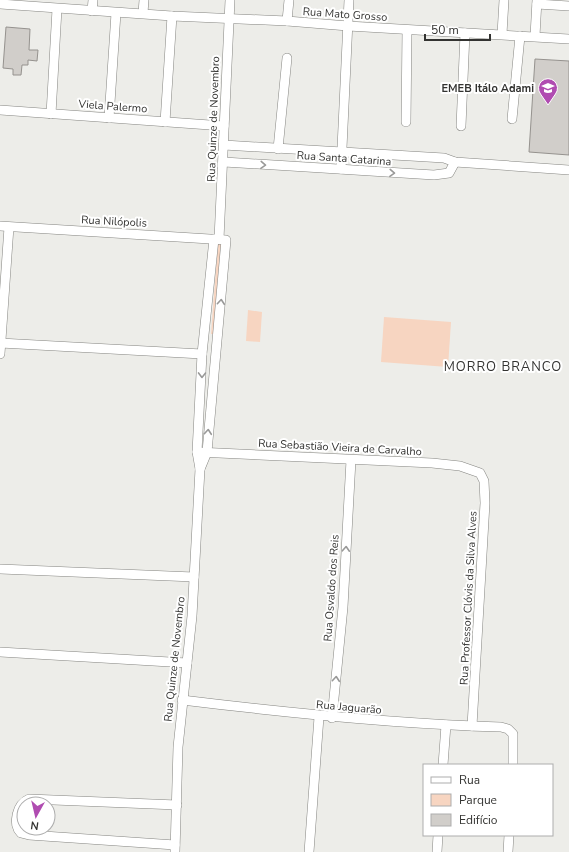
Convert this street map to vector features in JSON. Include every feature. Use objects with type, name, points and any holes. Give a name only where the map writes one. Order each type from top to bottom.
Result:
[{"type":"street","points":[[92,11],[93,0]]},
{"type":"street","points":[[143,13],[144,0]]},
{"type":"street","name":"Rua Quinze de Novembro","points":[[175,849],[178,747],[194,577],[200,469],[217,341],[219,239],[224,162],[224,126],[230,0]]},
{"type":"street","points":[[287,21],[289,0]]},
{"type":"street","points":[[341,169],[349,0]]},
{"type":"street","points":[[502,34],[504,0]]},
{"type":"street","points":[[535,36],[537,2],[569,6]]},
{"type":"street","name":"Rua Mato Grosso","points":[[4,3],[57,9],[116,13],[143,13],[172,16],[287,21],[407,30],[502,34],[569,39]]},
{"type":"street","points":[[51,114],[57,9]]},
{"type":"street","points":[[109,118],[116,13]]},
{"type":"street","points":[[165,122],[172,16]]},
{"type":"street","points":[[406,122],[407,30]]},
{"type":"street","points":[[462,126],[465,33]]},
{"type":"street","points":[[512,119],[520,36]]},
{"type":"street","points":[[278,149],[287,58]]},
{"type":"street","name":"Viela Palermo","points":[[0,110],[224,126]]},
{"type":"street","name":"Rua Santa Catarina","points":[[224,145],[444,158],[455,162],[569,170]]},
{"type":"street","name":"Rua Santa Catarina","points":[[224,162],[444,175],[452,170],[455,162]]},
{"type":"street","points":[[0,354],[5,227]]},
{"type":"street","name":"Rua Nilópolis","points":[[5,227],[219,239]]},
{"type":"street","name":"Rua Quinze de Novembro","points":[[202,452],[202,354],[219,239]]},
{"type":"street","points":[[204,340],[217,341]]},
{"type":"street","points":[[0,343],[202,354]]},
{"type":"street","name":"Rua Sebastião Vieira de Carvalho","points":[[202,452],[453,465],[471,469],[480,473]]},
{"type":"street","name":"Rua Osvaldo dos Reis","points":[[332,718],[343,607],[351,460]]},
{"type":"street","name":"Rua Professor Clóvis da Silva Alves","points":[[472,726],[486,503],[484,481],[480,473]]},
{"type":"street","points":[[0,569],[194,577]]},
{"type":"street","points":[[0,652],[186,663]]},
{"type":"street","name":"Rua Jaguarão","points":[[182,700],[319,717],[501,727],[508,729],[513,734],[513,764]]},
{"type":"street","points":[[310,852],[319,717]]},
{"type":"street","points":[[443,764],[446,725]]},
{"type":"street","points":[[175,849],[29,835],[21,833],[17,827],[20,807],[22,803],[29,800],[177,806]]},
{"type":"street","points":[[437,852],[438,836]]},
{"type":"street","points":[[508,852],[509,836]]},
{"type":"green space","points":[[218,243],[222,245],[214,334],[211,334]]},
{"type":"green space","points":[[248,310],[262,312],[260,342],[246,341]]},
{"type":"green space","points":[[384,317],[451,322],[448,367],[381,362]]},
{"type":"building","points":[[6,27],[30,29],[29,50],[38,50],[37,61],[28,60],[28,65],[22,65],[21,75],[13,75],[13,69],[3,68]]},
{"type":"building","name":"EMEB Itálo Adami","points":[[535,59],[569,61],[569,155],[529,152]]},
{"type":"place","name":"EMEB Itálo Adami","points":[[548,105]]},
{"type":"district","name":"MORRO BRANCO","points":[[503,366]]}]
